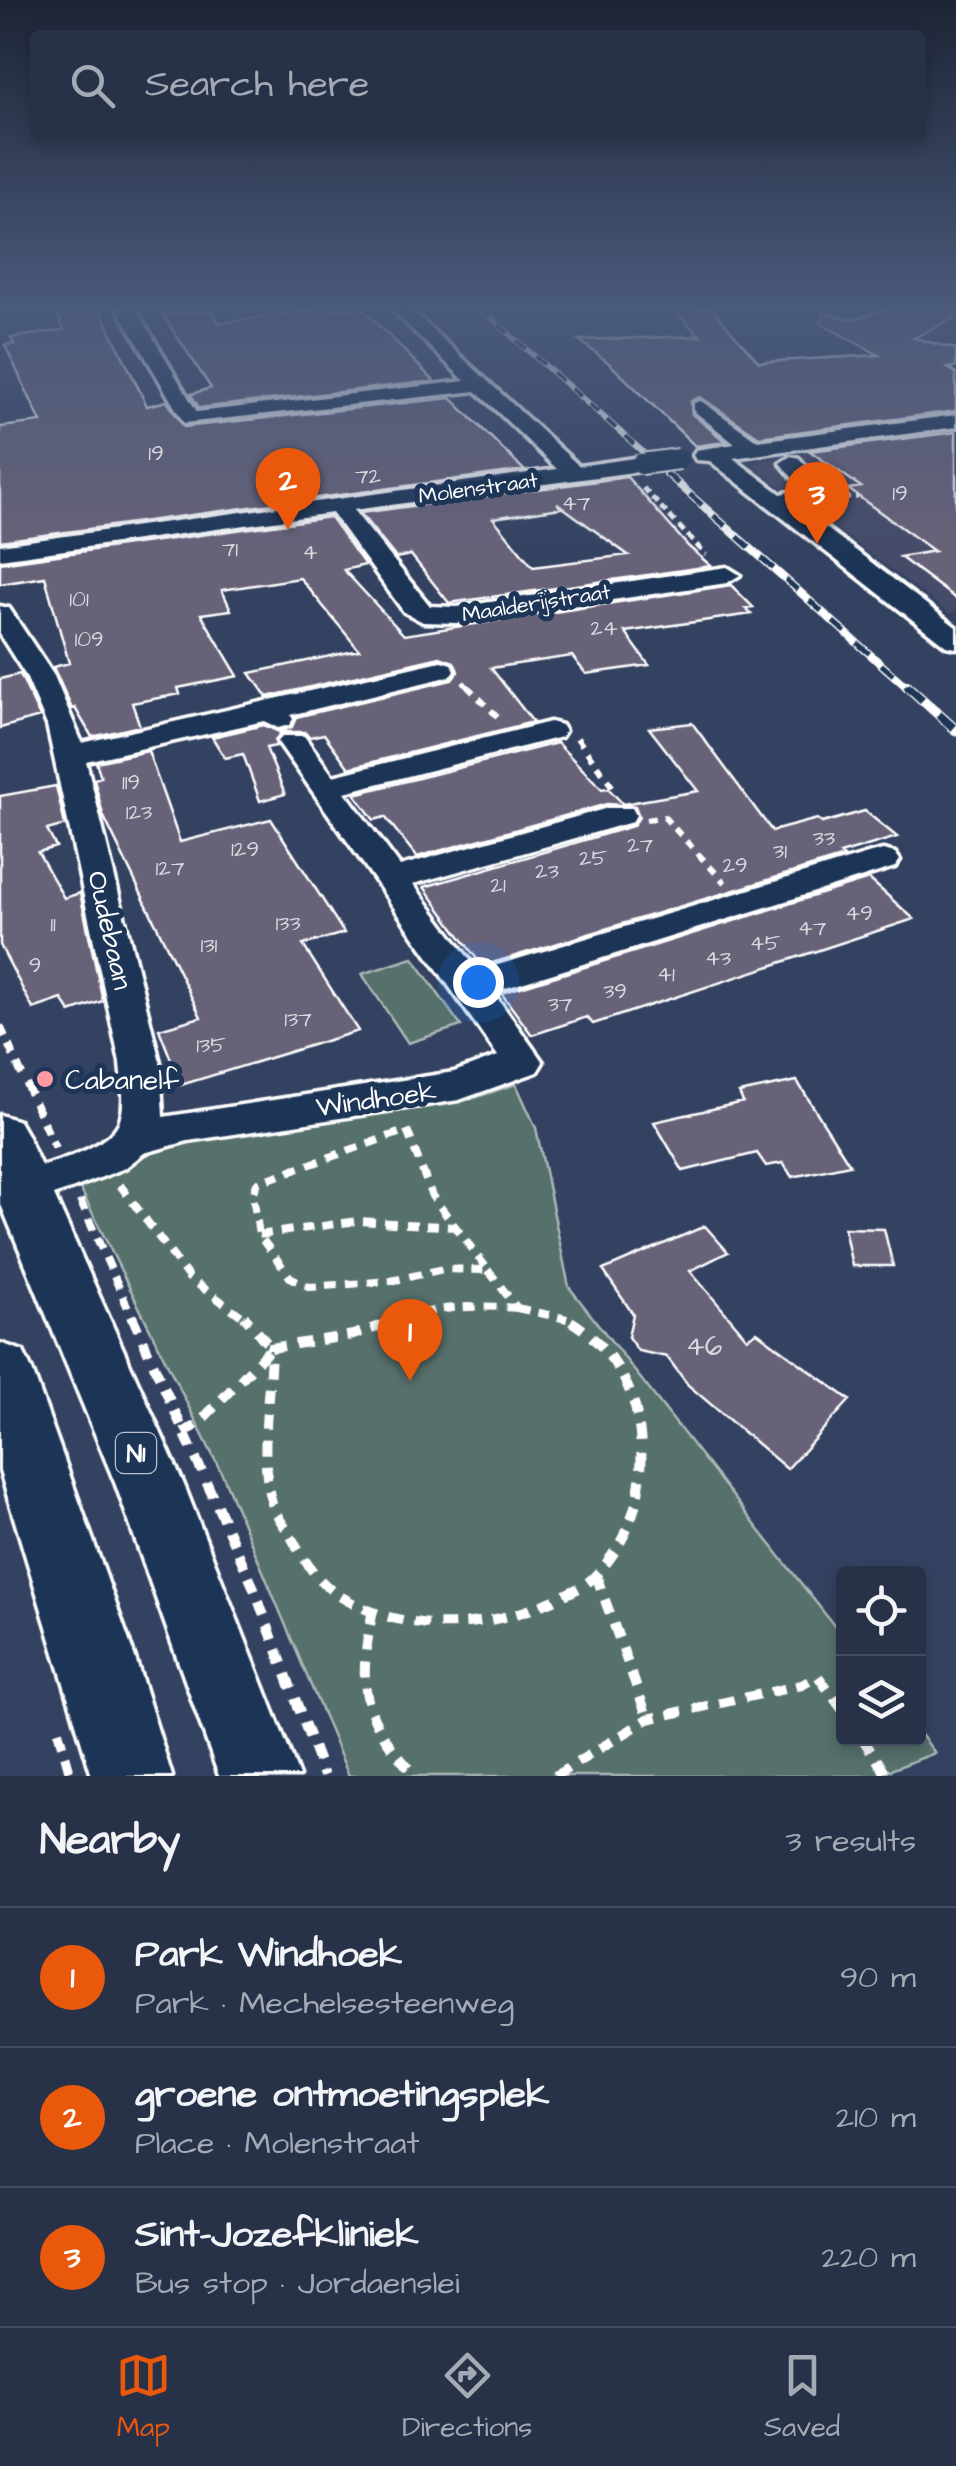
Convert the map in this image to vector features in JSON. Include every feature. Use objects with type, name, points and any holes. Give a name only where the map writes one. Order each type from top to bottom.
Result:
[{"type":"main road","name":"N1","points":[[65,1159],[140,1460],[259,1776]]},
{"type":"main road","points":[[0,1370],[92,1640],[132,1776]]},
{"type":"street","points":[[175,392],[191,419],[422,392]]},
{"type":"street","points":[[487,392],[574,474]]},
{"type":"street","points":[[701,408],[754,449]]},
{"type":"street","name":"Molenstraat","points":[[0,552],[956,421]]},
{"type":"street","points":[[892,430],[936,439],[956,436]]},
{"type":"street","points":[[715,454],[956,640]]},
{"type":"street","points":[[791,462],[818,493],[816,496]]},
{"type":"street","points":[[776,502],[851,496]]},
{"type":"street","name":"Maalderijstraat","points":[[338,506],[412,606],[423,614],[456,615],[727,576]]},
{"type":"street","name":"Oudebaan","points":[[0,614],[50,694],[70,755],[140,1062],[144,1115],[65,1159]]},
{"type":"street","points":[[70,755],[280,724],[441,670]]},
{"type":"street","name":"Windhoek","points":[[65,1159],[188,1126],[458,1086],[523,1062],[280,724]]},
{"type":"street","points":[[326,787],[550,731]]},
{"type":"street","points":[[392,879],[626,811]]},
{"type":"street","points":[[468,987],[883,860]]},
{"type":"path","points":[[630,466],[727,576]]},
{"type":"path","points":[[441,670],[446,676],[454,674],[510,728],[541,723],[560,740],[577,738],[626,811],[664,817],[744,903]]},
{"type":"path","points":[[0,1026],[65,1159],[189,1278],[242,1314],[271,1348],[268,1446],[272,1502],[302,1557],[336,1592],[390,1618],[463,1627],[533,1611],[596,1574],[631,1526],[646,1466],[639,1408],[611,1357],[568,1318],[518,1308],[481,1306],[426,1311],[353,1335],[271,1348],[198,1424],[140,1460]]},
{"type":"path","points":[[490,1270],[443,1269],[391,1280],[310,1286],[290,1277],[259,1235],[252,1195],[258,1184],[408,1130],[432,1196],[457,1227],[490,1270],[518,1308]]},
{"type":"path","points":[[259,1235],[358,1221],[457,1227]]},
{"type":"path","points":[[596,1574],[634,1689],[648,1719]]},
{"type":"path","points":[[374,1610],[362,1659],[363,1702],[384,1743],[416,1776]]},
{"type":"path","points":[[555,1776],[648,1719],[802,1685],[818,1676],[836,1701]]},
{"type":"path","points":[[867,1746],[888,1776]]},
{"type":"shaded area","points":[[956,432],[956,612],[949,613],[752,466],[758,461]]},
{"type":"green space","points":[[413,958],[461,1026],[408,1043],[362,974]]},
{"type":"green space","points":[[516,1084],[536,1128],[569,1287],[836,1628],[836,1746],[926,1746],[926,1741],[935,1753],[875,1776],[349,1776],[223,1476],[76,1180],[186,1141],[471,1099]]},
{"type":"building","points":[[27,392],[140,392],[147,406],[167,401],[184,427],[451,398],[524,470],[0,541],[0,427],[41,422]]},
{"type":"building","points":[[198,392],[339,392],[199,408],[191,394]]},
{"type":"building","points":[[639,392],[956,392],[956,411],[759,437],[700,397],[691,401],[692,414],[726,442],[695,446]]},
{"type":"building","points":[[956,432],[956,599],[900,557],[934,551],[848,489],[861,487],[810,451]]},
{"type":"building","points":[[627,477],[711,566],[449,603],[411,555],[396,558],[360,513]],"holes":[[[557,503],[628,555],[533,567],[493,518],[561,508]]]},
{"type":"building","points":[[330,517],[365,565],[344,570],[404,635],[731,585],[753,607],[745,608],[751,614],[625,632],[649,665],[586,674],[572,656],[491,668],[533,722],[349,768],[324,734],[310,737],[304,732],[282,732],[275,740],[276,746],[266,748],[285,794],[260,801],[243,754],[225,758],[212,737],[264,725],[279,732],[292,727],[296,717],[452,680],[458,672],[454,662],[440,657],[267,697],[250,673],[359,650],[300,578],[222,590],[231,610],[201,614],[238,676],[178,688],[180,694],[132,703],[140,726],[92,737],[75,708],[72,709],[53,667],[69,663],[45,577],[0,584],[0,563]]},
{"type":"building","points":[[20,674],[40,717],[0,728],[0,679]]},
{"type":"building","points":[[692,723],[772,831],[865,811],[897,837],[840,854],[844,857],[482,966],[424,887],[633,826],[639,817],[635,806],[607,804],[417,857],[385,817],[374,820],[355,794],[557,743],[602,789],[608,788],[623,804],[698,791],[649,728]]},
{"type":"building","points":[[148,751],[180,842],[271,819],[344,933],[303,945],[358,1031],[181,1085],[159,1029],[201,1017],[103,815],[94,779],[101,777],[96,762]]},
{"type":"building","points":[[56,786],[65,825],[47,830],[56,847],[38,852],[64,898],[80,893],[103,1001],[70,1012],[62,999],[33,1009],[0,945],[0,796]]},
{"type":"building","points":[[869,879],[914,919],[593,1024],[587,1017],[532,1035],[501,993]]},
{"type":"building","points":[[797,1081],[850,1165],[792,1177],[783,1163],[766,1166],[757,1153],[683,1171],[654,1122],[743,1102],[739,1093]]},
{"type":"building","points":[[705,1226],[728,1252],[690,1271],[747,1338],[757,1332],[850,1400],[787,1469],[688,1385],[667,1357],[638,1351],[628,1337],[633,1314],[603,1270]]},
{"type":"building","points":[[844,1228],[884,1229],[893,1266],[852,1266]]},
{"type":"railway","points":[[575,392],[669,475]]},
{"type":"railway","points":[[666,473],[909,689]]},
{"type":"railway","points":[[907,686],[956,730]]},
{"type":"place","name":"groene ontmoetingsplek","points":[[288,530]]},
{"type":"place","name":"Sint-Jozefkliniek","points":[[817,544]]},
{"type":"place","name":"Cabanelf","points":[[45,1079]]},
{"type":"place","name":"Park Windhoek","points":[[410,1381]]}]
